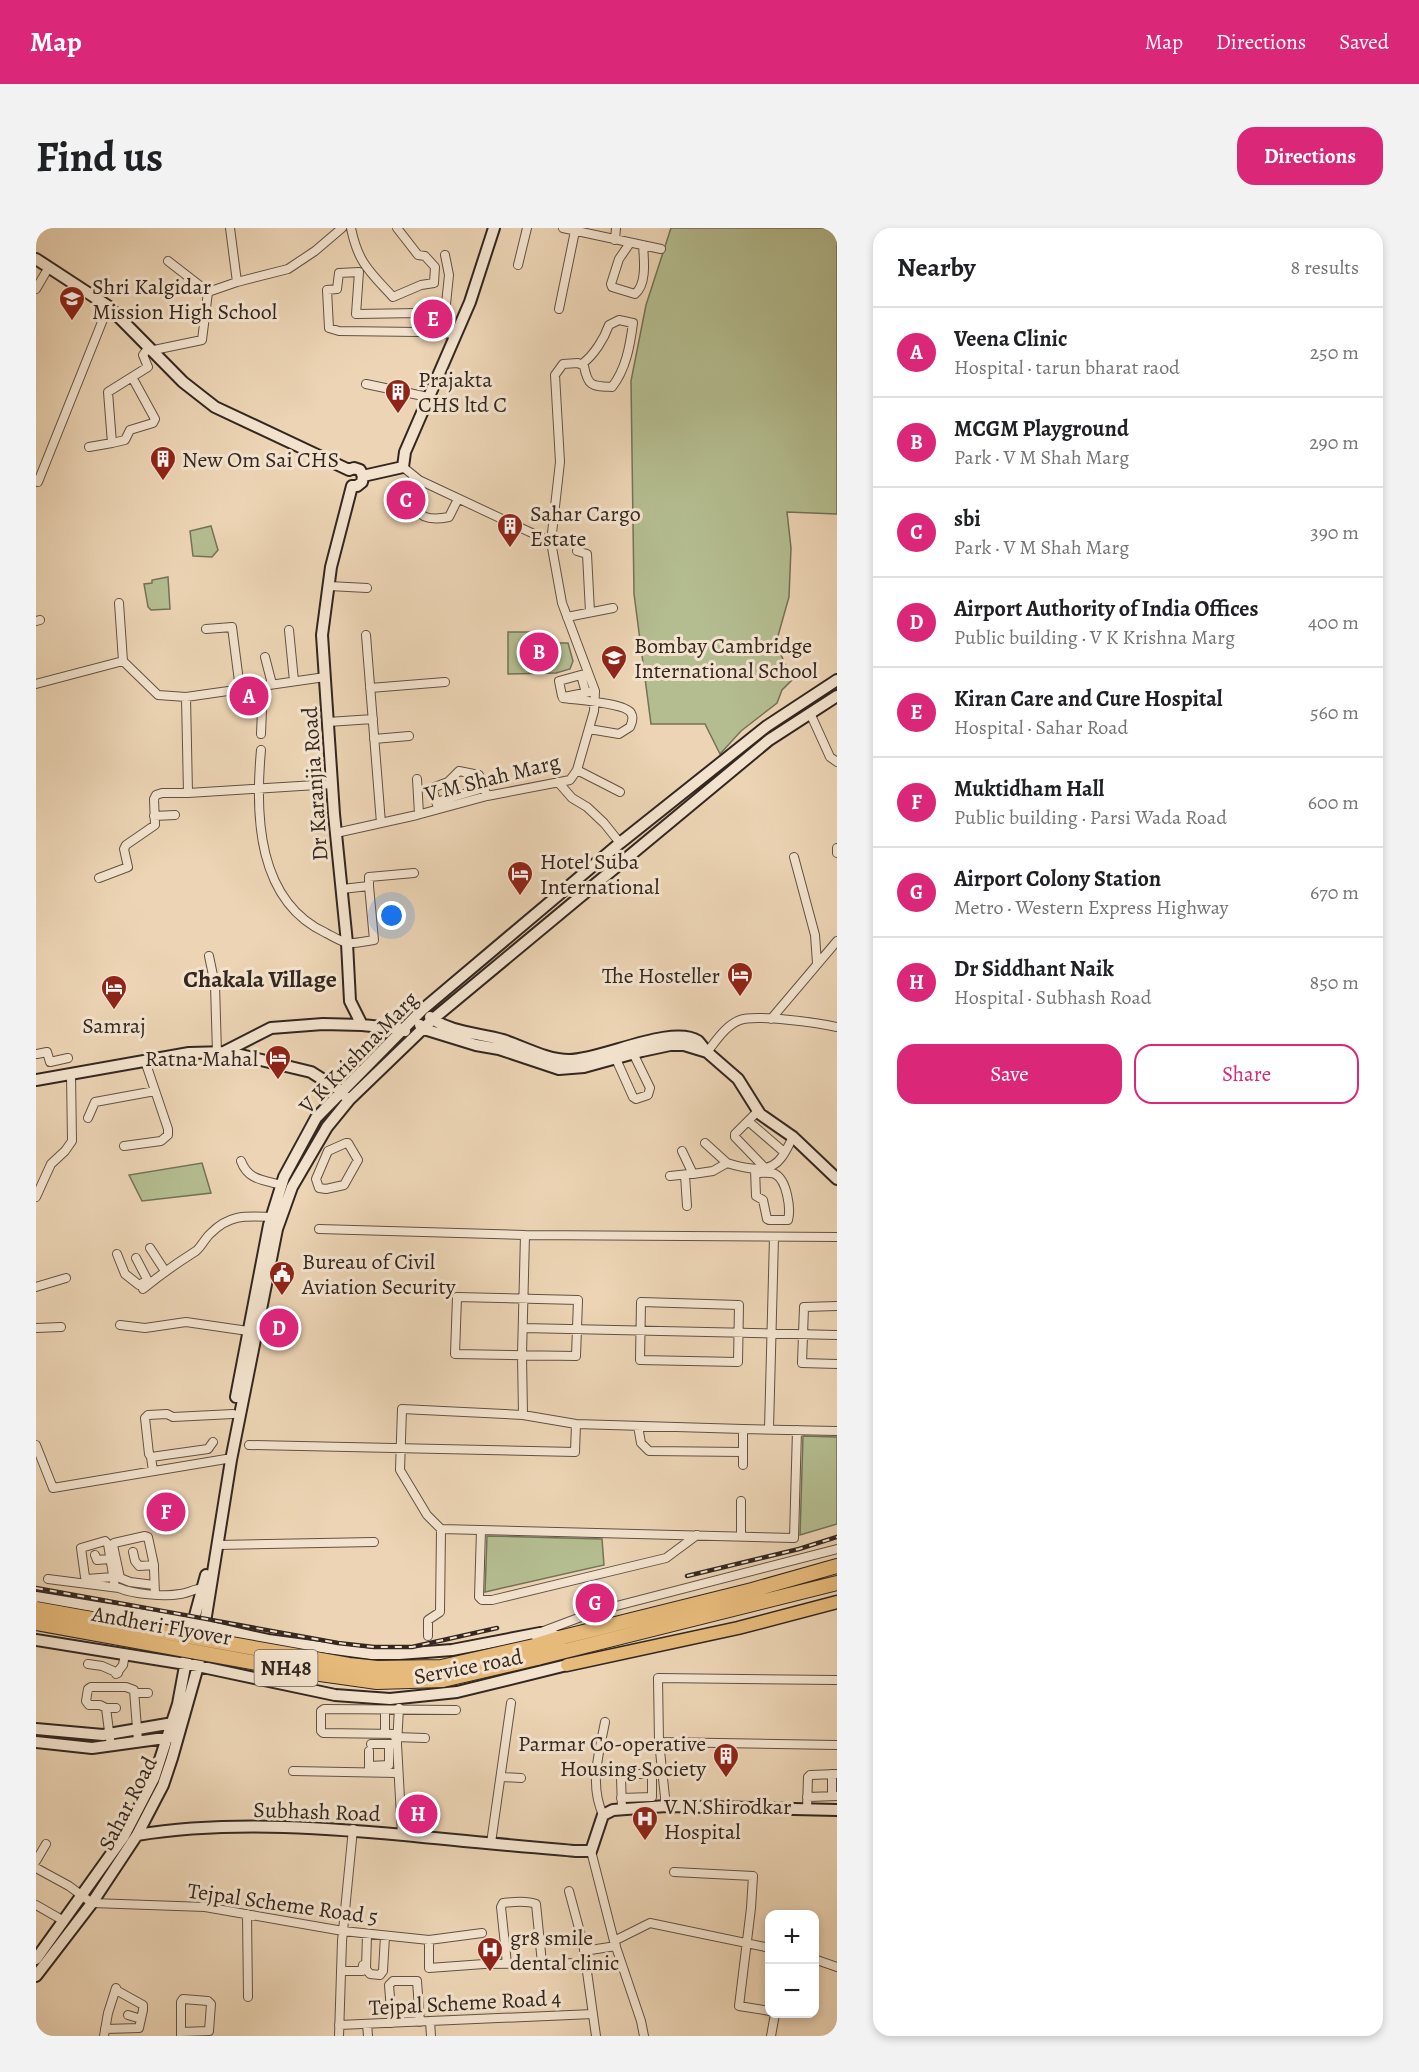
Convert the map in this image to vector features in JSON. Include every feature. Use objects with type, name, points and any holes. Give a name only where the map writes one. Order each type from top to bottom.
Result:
[{"type":"highway","name":"NH48","points":[[563,1637],[753,1590],[837,1566]]},
{"type":"highway","name":"NH48","points":[[566,1659],[837,1583]]},
{"type":"highway","name":"Andheri Flyover","points":[[36,1609],[349,1665],[377,1668],[441,1666],[536,1652],[566,1659]]},
{"type":"highway","name":"Andheri Flyover","points":[[36,1623],[306,1672],[377,1682],[443,1680],[536,1652],[563,1637]]},
{"type":"main road","points":[[566,1659],[738,1628],[837,1602]]},
{"type":"street","points":[[230,228],[237,282]]},
{"type":"street","points":[[208,292],[288,269],[342,228]]},
{"type":"street","points":[[351,228],[363,265],[393,297],[421,285],[434,283],[435,267],[425,256],[418,255],[397,228]]},
{"type":"street","points":[[403,467],[405,452],[470,302],[494,228]]},
{"type":"street","points":[[518,265],[527,228]]},
{"type":"street","points":[[605,228],[606,238]]},
{"type":"street","points":[[615,240],[616,228]]},
{"type":"street","points":[[559,309],[569,229],[661,249]]},
{"type":"street","points":[[630,243],[619,259],[611,284],[612,287],[635,294],[644,278],[643,245]]},
{"type":"street","points":[[443,333],[449,275],[445,255]]},
{"type":"street","points":[[36,259],[108,306],[172,371],[224,415],[347,473],[358,468],[363,476]]},
{"type":"street","points":[[168,261],[208,292]]},
{"type":"street","points":[[36,266],[106,312],[150,350]]},
{"type":"street","points":[[36,289],[46,272]]},
{"type":"street","points":[[419,332],[419,313],[356,314],[359,272],[339,273],[337,289],[327,290],[329,328],[339,331],[456,334]]},
{"type":"street","points":[[112,444],[108,392],[148,367],[143,355],[150,350],[202,340],[208,292]]},
{"type":"street","points":[[38,482],[106,312]]},
{"type":"street","points":[[620,320],[633,323],[630,349],[618,380],[612,387],[591,384],[587,381],[582,364],[606,335],[609,325],[620,320]]},
{"type":"street","name":"V M Shah Marg","points":[[336,834],[419,814],[437,805],[486,792],[570,780],[577,770],[595,703],[595,691],[585,674],[562,603],[551,542],[560,462],[555,375],[563,364],[582,364]]},
{"type":"street","points":[[89,447],[125,440],[130,430],[153,423],[155,418],[132,377]]},
{"type":"street","points":[[366,384],[428,398]]},
{"type":"street","points":[[363,476],[403,467]]},
{"type":"street","points":[[403,467],[414,477],[551,542]]},
{"type":"street","points":[[347,473],[346,482],[352,486],[360,484],[363,476]]},
{"type":"street","points":[[408,492],[414,477]]},
{"type":"street","name":"Dr Karanjia Road","points":[[352,486],[332,567],[322,635],[350,1000],[362,1025]]},
{"type":"street","points":[[418,512],[426,518],[449,517],[458,499]]},
{"type":"street","points":[[577,551],[587,554],[590,612]]},
{"type":"street","points":[[329,586],[367,588]]},
{"type":"street","points":[[119,603],[123,661],[158,695],[186,697],[325,677]]},
{"type":"street","points":[[567,616],[614,608]]},
{"type":"street","points":[[206,629],[231,627],[240,688]]},
{"type":"street","points":[[289,630],[294,681]]},
{"type":"street","points":[[366,634],[381,823]]},
{"type":"street","points":[[265,657],[272,684]]},
{"type":"street","points":[[36,684],[123,661]]},
{"type":"street","points":[[585,693],[585,674],[558,683],[564,697],[585,693],[595,691]]},
{"type":"street","name":"V K Krishna Marg","points":[[205,1626],[229,1459],[233,1414],[271,1218],[282,1185],[316,1118],[417,1014],[620,843],[766,727],[837,680]]},
{"type":"street","points":[[370,688],[445,682]]},
{"type":"street","points":[[261,734],[263,686]]},
{"type":"street","name":"V K Krishna Marg","points":[[192,1665],[193,1623],[203,1588],[277,1229],[292,1187],[327,1127],[349,1100],[433,1019],[772,738],[837,696]]},
{"type":"street","points":[[186,697],[188,793]]},
{"type":"street","points":[[563,698],[624,708],[631,714],[631,724],[628,729],[617,734],[589,729]]},
{"type":"street","points":[[810,713],[830,757],[837,762]]},
{"type":"street","points":[[328,723],[373,719]]},
{"type":"street","points":[[766,727],[772,738]]},
{"type":"street","points":[[374,739],[409,736]]},
{"type":"street","points":[[261,750],[257,789],[261,837],[273,877],[286,900],[314,927],[347,943],[374,940],[369,877],[414,873]]},
{"type":"street","points":[[577,770],[620,792]]},
{"type":"street","points":[[437,805],[432,788],[448,782],[459,771],[479,775],[486,792]]},
{"type":"street","points":[[417,779],[419,814]]},
{"type":"street","points":[[558,782],[572,798],[587,807],[604,823],[620,843]]},
{"type":"street","points":[[99,878],[128,867],[124,849],[126,845],[155,825],[154,799],[156,795],[332,784]]},
{"type":"street","points":[[154,816],[175,815]]},
{"type":"street","points":[[837,848],[837,854]]},
{"type":"street","points":[[794,857],[815,935],[817,963]]},
{"type":"street","points":[[342,889],[369,886]]},
{"type":"street","points":[[771,1019],[837,941]]},
{"type":"street","points":[[210,956],[215,985],[220,1053]]},
{"type":"street","points":[[417,1014],[440,1024],[498,1039],[548,1061]]},
{"type":"street","points":[[417,1014],[424,1029],[476,1045],[569,1065],[678,1045],[707,1052],[738,1079],[766,1120],[793,1137],[837,1179]]},
{"type":"street","points":[[707,1052],[728,1028],[741,1019],[813,1022],[837,1027]]},
{"type":"street","points":[[220,1053],[271,1028],[323,1024],[362,1025],[402,1029],[414,1037]]},
{"type":"street","points":[[37,1054],[47,1052],[55,1077]]},
{"type":"street","points":[[36,1080],[189,1053],[220,1053],[311,1072],[341,1091],[349,1100]]},
{"type":"street","points":[[569,1065],[625,1055]]},
{"type":"street","points":[[625,1055],[650,1088],[648,1095],[636,1099],[633,1097],[625,1055]]},
{"type":"street","points":[[50,1062],[68,1058]]},
{"type":"street","points":[[124,1146],[166,1139],[168,1129],[145,1061]]},
{"type":"street","points":[[36,1197],[51,1164],[72,1141],[71,1074]]},
{"type":"street","points":[[88,1118],[95,1101],[154,1091]]},
{"type":"street","points":[[758,1111],[735,1137],[764,1167]]},
{"type":"street","points":[[748,1121],[784,1152]]},
{"type":"street","points":[[755,1171],[780,1160],[793,1137]]},
{"type":"street","points":[[346,1143],[358,1160],[342,1186],[326,1189],[319,1188],[316,1183],[324,1161],[330,1150],[346,1143]]},
{"type":"street","points":[[705,1143],[727,1163],[755,1171],[773,1173],[782,1181],[789,1199],[788,1220],[767,1219],[763,1200],[756,1196],[755,1171]]},
{"type":"street","points":[[682,1151],[689,1174],[687,1206]]},
{"type":"street","points":[[312,1154],[324,1161]]},
{"type":"street","points":[[240,1161],[249,1175],[282,1185]]},
{"type":"street","points":[[670,1176],[713,1171],[727,1163]]},
{"type":"street","points":[[303,1168],[317,1175]]},
{"type":"street","points":[[117,1254],[126,1275],[139,1285],[146,1284],[198,1249],[209,1234],[224,1221],[242,1216],[271,1218]]},
{"type":"street","points":[[319,1229],[525,1235],[837,1237]]},
{"type":"street","points":[[523,1415],[525,1235]]},
{"type":"street","points":[[769,1429],[774,1237]]},
{"type":"street","points":[[150,1248],[165,1271]]},
{"type":"street","points":[[136,1258],[146,1284]]},
{"type":"street","points":[[36,1287],[66,1278]]},
{"type":"street","points":[[457,1297],[524,1299],[578,1300],[576,1356],[455,1354],[457,1297]]},
{"type":"street","points":[[641,1302],[739,1305],[738,1333],[738,1362],[640,1360],[641,1302]]},
{"type":"street","points":[[837,1306],[804,1307],[802,1363],[837,1364]]},
{"type":"street","points":[[120,1325],[145,1328],[186,1322],[248,1332]]},
{"type":"street","points":[[36,1328],[61,1327]]},
{"type":"street","points":[[523,1328],[837,1335]]},
{"type":"street","points":[[797,1430],[794,1538],[441,1529],[427,1515],[400,1470],[402,1408],[523,1415],[576,1425],[769,1429],[837,1431]]},
{"type":"street","points":[[153,1471],[145,1419],[148,1415],[167,1414],[173,1417],[233,1414]]},
{"type":"street","points":[[249,1444],[575,1452],[576,1425]]},
{"type":"street","points":[[638,1426],[640,1443],[649,1450],[743,1452]]},
{"type":"street","points":[[743,1429],[743,1465]]},
{"type":"street","points":[[151,1457],[208,1449],[213,1442]]},
{"type":"street","points":[[36,1445],[53,1488],[229,1459]]},
{"type":"street","points":[[741,1501],[741,1536]]},
{"type":"street","points":[[428,1636],[428,1620],[440,1612],[441,1529]]},
{"type":"street","points":[[481,1530],[479,1597],[482,1600],[492,1600],[666,1558],[697,1535]]},
{"type":"street","points":[[154,1589],[154,1565],[148,1537],[113,1545],[122,1579],[154,1589],[177,1595],[203,1588]]},
{"type":"street","points":[[113,1577],[87,1579],[81,1548],[105,1541],[108,1544],[115,1587]]},
{"type":"street","points":[[217,1545],[374,1542]]},
{"type":"street","points":[[36,1598],[193,1623],[268,1640],[372,1654],[399,1654],[452,1650],[540,1633],[608,1607],[837,1549]]},
{"type":"street","points":[[133,1552],[139,1566],[154,1565]]},
{"type":"street","points":[[95,1556],[97,1560],[110,1559]]},
{"type":"street","points":[[48,1579],[115,1587],[127,1592],[154,1589]]},
{"type":"street","name":"Sahar Road","points":[[36,1976],[92,1903],[132,1832],[163,1785],[192,1665],[205,1626]]},
{"type":"street","points":[[540,1633],[563,1637]]},
{"type":"street","points":[[36,1640],[192,1665]]},
{"type":"street","points":[[87,1664],[102,1666],[116,1674],[123,1665],[125,1654]]},
{"type":"street","name":"Service road","points":[[192,1665],[335,1695],[390,1699],[457,1692],[566,1659]]},
{"type":"street","points":[[666,1806],[659,1742],[658,1678],[837,1680]]},
{"type":"street","points":[[116,1708],[89,1704],[86,1701],[88,1689],[91,1687],[126,1687],[134,1690],[138,1741]]},
{"type":"street","points":[[135,1693],[148,1693]]},
{"type":"street","points":[[491,1843],[511,1702]]},
{"type":"street","points":[[105,1708],[111,1745]]},
{"type":"street","points":[[389,1765],[399,1709]]},
{"type":"street","points":[[395,1740],[385,1734],[323,1733],[321,1732],[321,1710],[456,1710]]},
{"type":"street","points":[[385,1734],[386,1710]]},
{"type":"street","points":[[605,1722],[595,1773],[596,1800],[612,1812],[666,1806],[837,1810]]},
{"type":"street","points":[[36,1729],[110,1733],[178,1724]]},
{"type":"street","points":[[62,1745],[64,1732]]},
{"type":"street","points":[[318,1734],[395,1740],[425,1738]]},
{"type":"street","name":"Sahar Road","points":[[36,1742],[92,1748],[174,1737]]},
{"type":"street","points":[[372,1770],[370,1747],[395,1740]]},
{"type":"street","points":[[659,1742],[837,1745]]},
{"type":"street","points":[[292,1771],[372,1770],[389,1765]]},
{"type":"street","points":[[389,1765],[398,1773],[402,1835]]},
{"type":"street","points":[[389,1765],[398,1773]]},
{"type":"street","points":[[644,2036],[615,1944],[591,1851],[621,1798],[622,1774],[663,1774]]},
{"type":"street","points":[[621,1798],[652,1797],[652,1774]]},
{"type":"street","points":[[807,1797],[834,1796],[834,1774],[810,1775],[807,1779],[807,1797],[807,1809]]},
{"type":"street","points":[[501,1777],[521,1778]]},
{"type":"street","name":"Subhash Road","points":[[132,1832],[254,1827],[353,1829],[591,1851]]},
{"type":"street","points":[[339,2036],[343,1931],[353,1829]]},
{"type":"street","name":"Sahar Road","points":[[36,1959],[82,1895],[132,1832]]},
{"type":"street","points":[[36,1861],[46,1845]]},
{"type":"street","points":[[36,1868],[69,1886],[92,1903]]},
{"type":"street","points":[[674,1872],[753,1876],[739,2006],[765,2010]]},
{"type":"street","points":[[569,1891],[584,1951],[596,2036]]},
{"type":"street","points":[[507,1964],[501,1907],[503,1903],[528,1902],[536,1904],[542,1963]]},
{"type":"street","name":"Tejpal Scheme Road 5","points":[[92,1903],[205,1907],[366,1936],[429,1940],[482,1933]]},
{"type":"street","points":[[36,1905],[64,1921]]},
{"type":"street","points":[[247,1914],[248,1997]]},
{"type":"street","points":[[584,1951],[615,1944],[650,1923],[765,1947]]},
{"type":"street","points":[[344,1941],[348,1936],[366,1936]]},
{"type":"street","points":[[366,1936],[366,1970],[370,1974],[382,1973],[386,1937]]},
{"type":"street","points":[[343,1971],[363,1970],[366,1936]]},
{"type":"street","points":[[386,1937],[386,1972]]},
{"type":"street","points":[[429,1940],[429,1968],[484,1964],[586,1963]]},
{"type":"street","points":[[819,1961],[837,1967]]},
{"type":"street","points":[[391,2019],[389,1984],[393,1982],[417,1981],[419,2017]]},
{"type":"street","points":[[116,1989],[141,2003],[144,2010],[141,2019],[137,2030],[105,2033],[108,2013],[116,1989]]},
{"type":"street","points":[[183,1999],[208,2001],[211,2004],[209,2031],[199,2034],[181,2034],[181,2002],[183,1999]]},
{"type":"street","points":[[128,2014],[141,2019]]},
{"type":"street","name":"Tejpal Scheme Road 4","points":[[339,2025],[419,2017],[430,2021],[593,2014]]},
{"type":"street","points":[[771,2036],[774,2018]]},
{"type":"street","points":[[430,2021],[431,2036]]},
{"type":"street","points":[[367,2024],[368,2036]]},
{"type":"green space","points":[[671,228],[837,228],[837,514],[787,512],[791,548],[789,597],[776,643],[792,680],[782,690],[777,703],[741,731],[720,754],[705,724],[651,724],[634,594],[631,381],[646,305]]},
{"type":"green space","points":[[211,526],[218,550],[212,557],[193,556],[190,531]]},
{"type":"green space","points":[[168,577],[170,609],[151,610],[148,607],[144,584]]},
{"type":"green space","points":[[508,632],[543,632],[546,643],[568,643],[573,661],[570,669],[556,673],[508,674]]},
{"type":"green space","points":[[202,1163],[211,1193],[142,1201],[129,1175]]},
{"type":"green space","points":[[803,1436],[837,1437],[837,1524],[800,1535]]},
{"type":"green space","points":[[487,1536],[602,1539],[604,1565],[485,1592]]},
{"type":"railway","points":[[687,1576],[799,1549],[837,1537]]},
{"type":"railway","points":[[36,1588],[338,1643],[374,1647],[412,1647],[497,1628]]},
{"type":"place","name":"Kiran Care and Cure Hospital","points":[[433,319]]},
{"type":"place","name":"Shri Kalgidar Mission High School","points":[[72,322]]},
{"type":"place","name":"Prajakta CHS ltd C","points":[[398,415]]},
{"type":"place","name":"New Om Sai CHS","points":[[163,482]]},
{"type":"place","name":"sbi","points":[[406,500]]},
{"type":"place","name":"Sahar Cargo Estate","points":[[510,549]]},
{"type":"place","name":"MCGM Playground","points":[[539,652]]},
{"type":"place","name":"Bombay Cambridge International School","points":[[614,681]]},
{"type":"place","name":"Veena Clinic","points":[[249,696]]},
{"type":"place","name":"Hotel Suba International","points":[[520,897]]},
{"type":"place","name":"The Hosteller","points":[[740,998]]},
{"type":"place","name":"Samraj","points":[[114,1011]]},
{"type":"place","name":"Ratna Mahal","points":[[278,1081]]},
{"type":"place","name":"Bureau of Civil Aviation Security","points":[[282,1297]]},
{"type":"place","name":"Airport Authority of India Offices","points":[[279,1328]]},
{"type":"place","name":"Muktidham Hall","points":[[166,1512]]},
{"type":"place","name":"Airport Colony Station","points":[[595,1603]]},
{"type":"place","name":"Parmar Co-operative Housing Society","points":[[726,1779]]},
{"type":"place","name":"Dr Siddhant Naik","points":[[418,1814]]},
{"type":"place","name":"V N Shirodkar Hospital","points":[[645,1842]]},
{"type":"place","name":"gr8 smile dental clinic","points":[[490,1973]]},
{"type":"district","name":"Chakala Village","points":[[260,979]]}]
